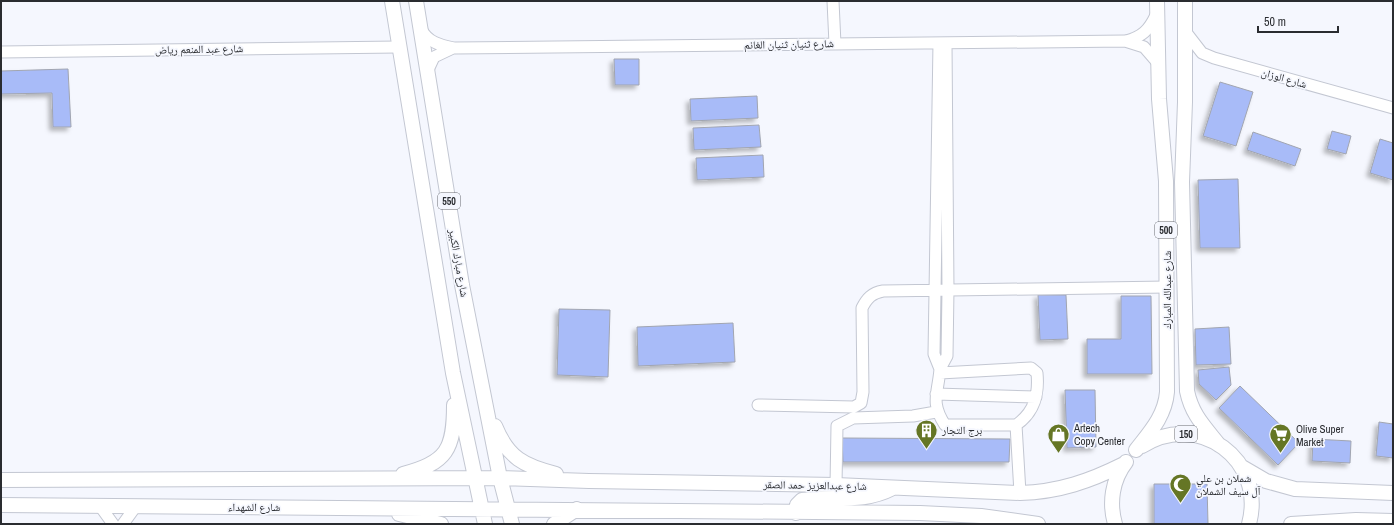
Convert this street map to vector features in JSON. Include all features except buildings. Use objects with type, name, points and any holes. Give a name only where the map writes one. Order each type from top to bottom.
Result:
[{"type":"main road","name":"550","points":[[392,1],[398,47],[453,373],[480,509],[485,524]]},
{"type":"main road","name":"شارع مبارك الكبير","points":[[416,1],[462,285],[500,478],[512,524]]},
{"type":"main road","name":"شارع عبدالله المبارك","points":[[1136,450],[1158,421],[1166,401],[1166,181],[1160,118],[1156,1]]},
{"type":"main road","name":"شارع عبدالله المبارك","points":[[1185,1],[1182,182],[1187,391],[1197,418],[1219,444]]},
{"type":"main road","points":[[1160,118],[1165,124],[1172,126],[1179,124],[1184,118]]},
{"type":"main road","points":[[385,479],[406,474],[432,463],[440,458],[448,449],[453,431],[453,373]]},
{"type":"main road","points":[[485,401],[500,436],[509,451],[519,461],[538,470],[589,481]]},
{"type":"main road","name":"150","points":[[1115,524],[1112,509],[1112,496],[1118,476],[1124,464],[1136,450],[1155,439],[1182,434],[1201,436],[1219,444],[1232,454],[1242,467],[1248,480],[1252,495],[1249,524]]},
{"type":"main road","name":"شارع عبدالعزيز حمد الصقر","points":[[500,478],[589,481],[897,486],[1020,493],[1043,492],[1077,485],[1124,464]]},
{"type":"main road","name":"150","points":[[1242,467],[1266,481],[1295,489],[1393,493]]},
{"type":"main road","points":[[1,480],[500,478]]},
{"type":"main road","points":[[796,513],[796,505],[802,500],[859,499],[879,495],[897,486]]},
{"type":"main road","name":"شارع الشهداء","points":[[1,505],[507,509]]},
{"type":"main road","points":[[376,508],[442,524]]},
{"type":"main road","points":[[507,509],[796,513],[920,513],[981,516],[1038,524]]},
{"type":"main road","points":[[554,524],[577,509]]},
{"type":"main road","points":[[981,516],[1010,524]]},
{"type":"main road","points":[[1291,524],[1356,520],[1393,521]]},
{"type":"street","points":[[833,1],[835,44]]},
{"type":"street","points":[[1125,41],[1135,39],[1144,34],[1156,16]]},
{"type":"street","points":[[420,28],[425,36],[432,41],[454,48]]},
{"type":"street","name":"شارع الوزان","points":[[1185,31],[1202,53],[1214,58],[1393,108]]},
{"type":"street","points":[[1125,41],[1144,47],[1157,62]]},
{"type":"street","name":"شارع ثنيان ثنيان الغانم","points":[[454,48],[1125,41]]},
{"type":"street","points":[[940,371],[1033,369],[1037,373],[1038,391],[1026,418],[1016,425],[945,425],[936,412],[936,394],[940,371],[947,356],[948,290],[943,43]]},
{"type":"street","points":[[940,371],[934,354],[943,43]]},
{"type":"street","name":"شارع عبد المنعم رياض","points":[[1,52],[398,47]]},
{"type":"street","points":[[427,72],[434,57],[454,48]]},
{"type":"street","points":[[758,405],[854,407],[861,403],[863,392],[861,315],[865,301],[876,292],[1167,287]]},
{"type":"street","points":[[936,394],[1036,397]]},
{"type":"street","points":[[836,485],[837,426],[852,418],[913,416],[936,412]]},
{"type":"street","points":[[1016,425],[1020,493]]},
{"type":"street","points":[[100,506],[113,524]]},
{"type":"street","points":[[124,524],[136,506]]},
{"type":"place","name":"برج التجار","points":[[926,450]]},
{"type":"place","name":"Artech Copy Center","points":[[1059,454]]},
{"type":"place","name":"Olive Super Market","points":[[1281,454]]},
{"type":"place","name":"شملان بن علي آل سيف الشملان","points":[[1181,504]]}]
